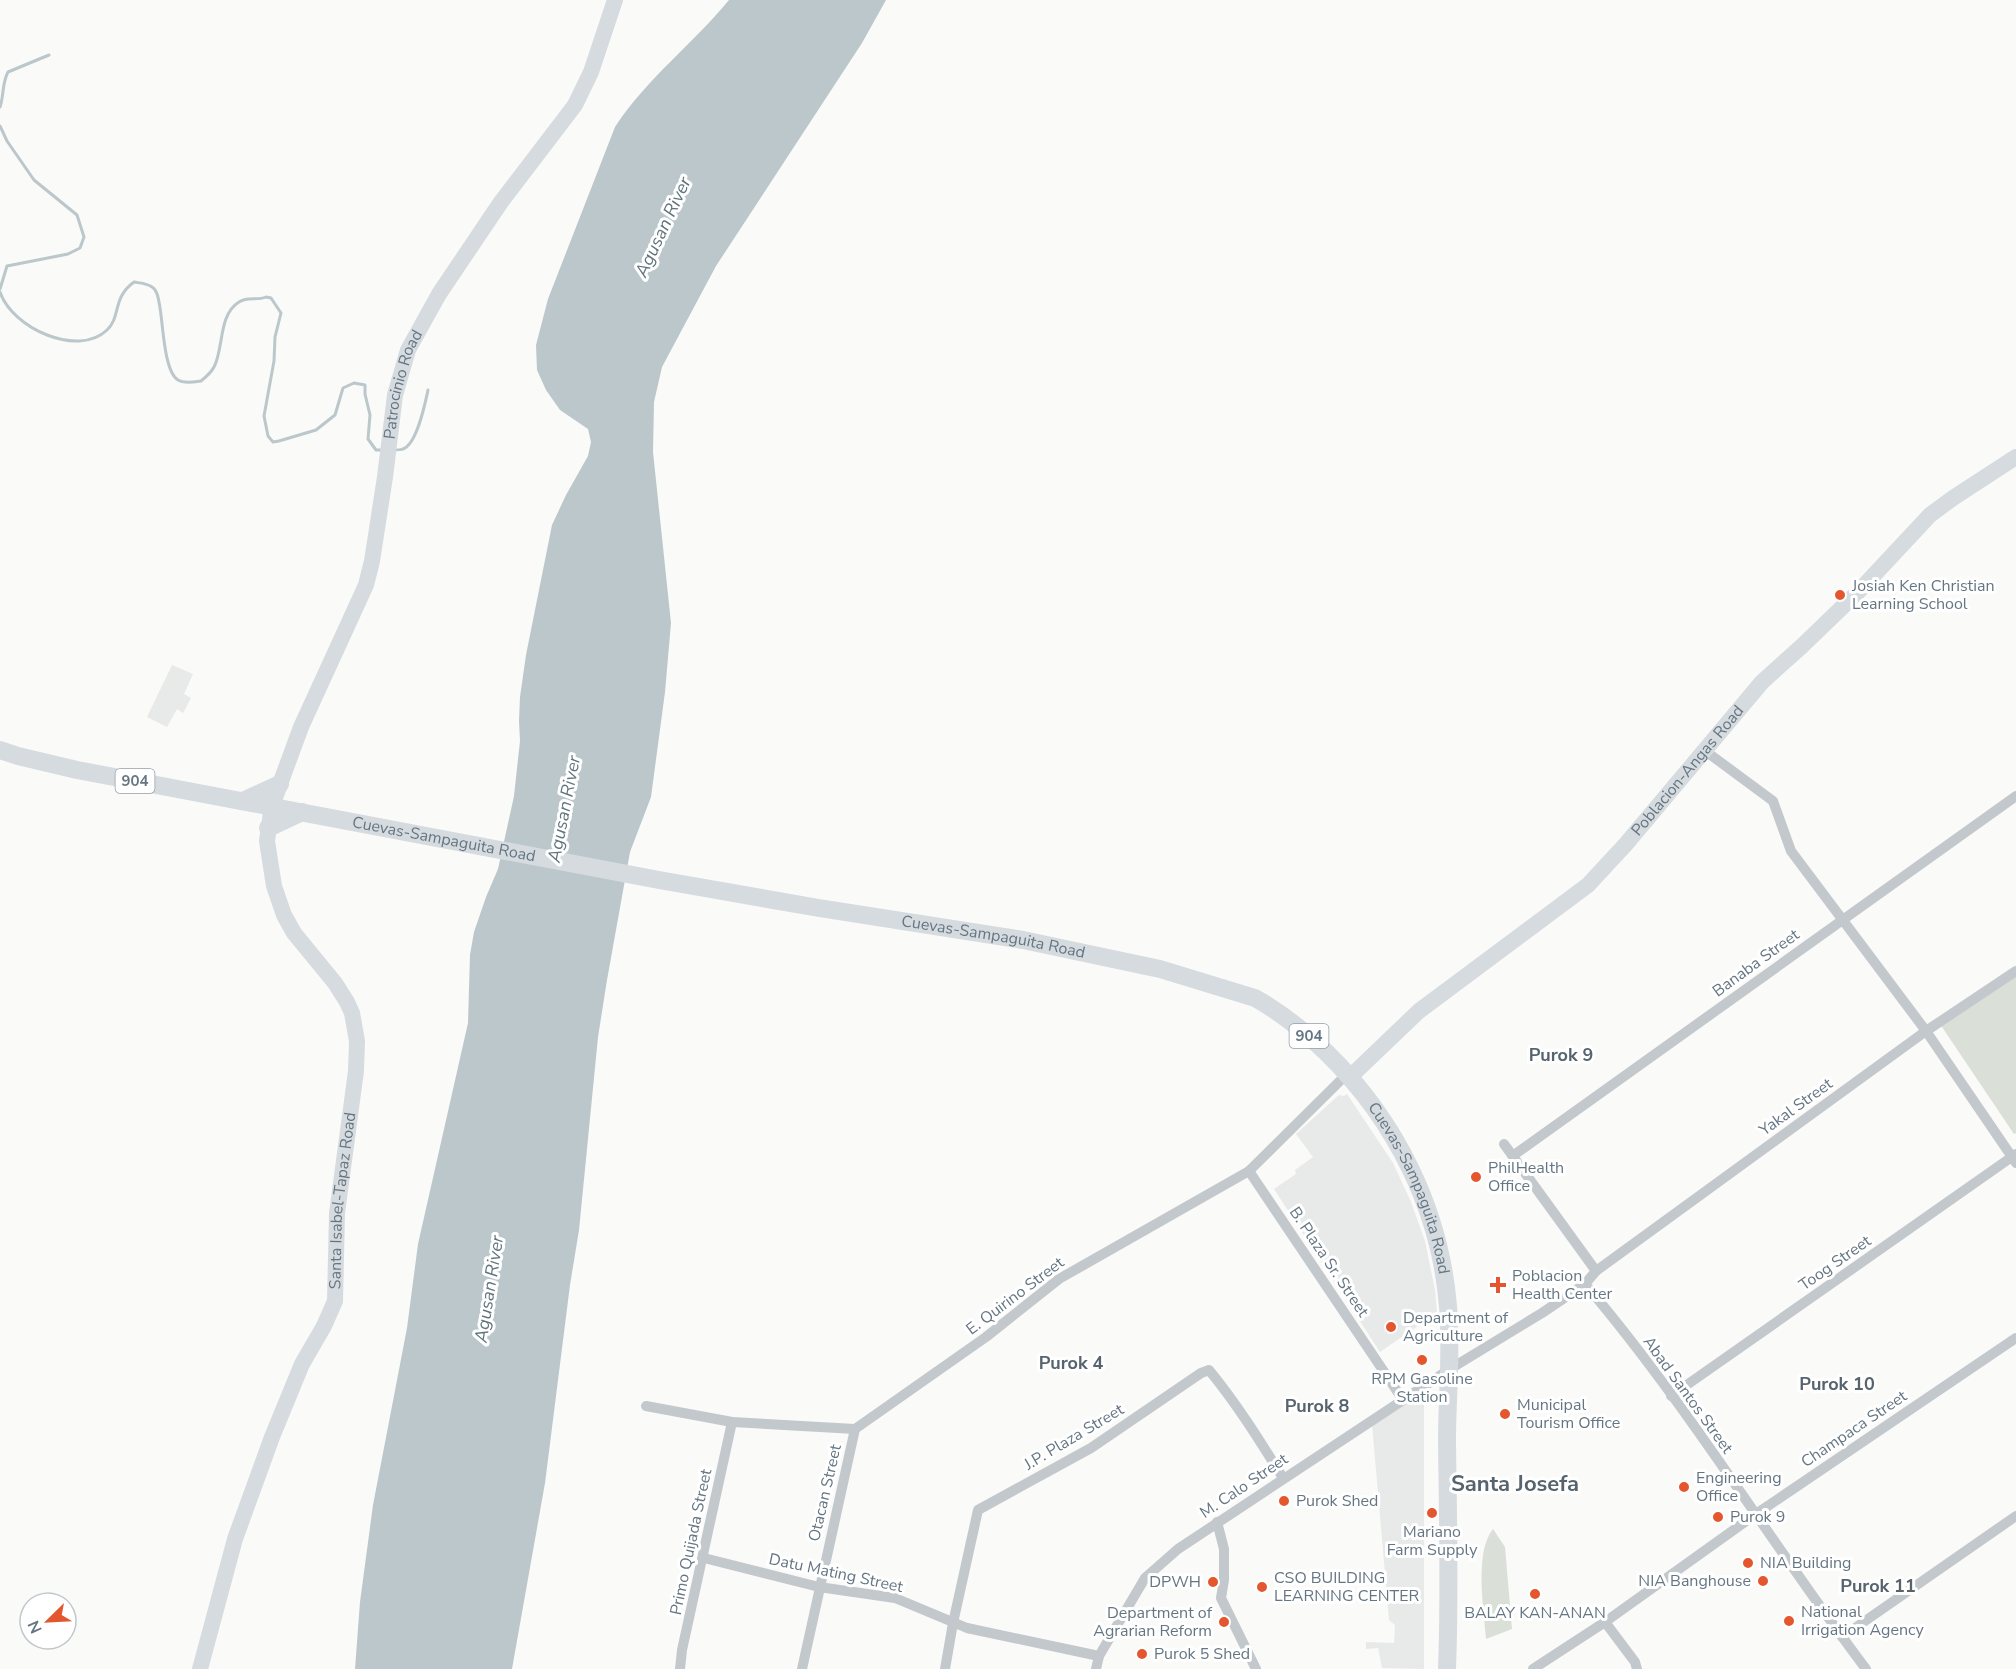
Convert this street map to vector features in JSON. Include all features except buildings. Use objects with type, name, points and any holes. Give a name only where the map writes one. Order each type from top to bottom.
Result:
[{"type":"main road","name":"Cuevas-Sampaguita Road","points":[[0,750],[49,764],[659,880],[1023,940],[1160,969],[1262,1002],[1285,1016],[1349,1075],[1396,1140],[1412,1169],[1426,1205],[1439,1250],[1448,1306],[1450,1369],[1447,1435],[1447,1669]]},
{"type":"main road","points":[[280,785],[301,811],[268,827],[244,801],[280,785]]},
{"type":"street","name":"Patrocinio Road","points":[[272,806],[305,717],[366,585],[386,477],[395,395],[408,350],[439,294],[501,202],[575,105],[591,72],[615,0]]},
{"type":"street","name":"Poblacion-Angas Road","points":[[1349,1075],[1419,1011],[1588,885],[1626,844],[1762,682],[1858,592],[1930,515],[2016,457]]},
{"type":"street","points":[[1704,750],[1773,801],[1791,851],[1926,1031],[2015,1158]]},
{"type":"street","name":"Banaba Street","points":[[1514,1155],[2016,796]]},
{"type":"street","name":"Santa Isabel-Tapaz Road","points":[[200,1669],[236,1539],[272,1437],[302,1364],[324,1326],[335,1301],[337,1213],[356,1071],[357,1041],[352,1013],[335,983],[294,933],[284,915],[269,866],[267,842],[272,806]]},
{"type":"street","name":"Yakal Street","points":[[1596,1271],[1926,1031],[2016,970]]},
{"type":"street","name":"E. Quirino Street","points":[[855,1429],[986,1337],[1059,1279],[1250,1171],[1349,1075]]},
{"type":"street","points":[[1450,1369],[1542,1313],[1585,1284],[1596,1271],[1504,1144]]},
{"type":"street","name":"Toog Street","points":[[1671,1396],[2015,1158]]},
{"type":"street","name":"B. Plaza Sr. Street","points":[[1250,1171],[1403,1400]]},
{"type":"street","name":"Abad Santos Street","points":[[1585,1284],[1671,1396],[1866,1669]]},
{"type":"street","name":"Champaca Street","points":[[1533,1669],[1605,1622],[1756,1514],[2016,1338]]},
{"type":"street","name":"M. Calo Street","points":[[1096,1669],[1099,1656],[1145,1578],[1178,1549],[1450,1369]]},
{"type":"street","name":"J.P. Plaza Street","points":[[945,1669],[978,1510],[1091,1448],[1201,1373],[1209,1370],[1251,1428],[1283,1478]]},
{"type":"street","points":[[646,1406],[732,1422],[855,1429]]},
{"type":"street","name":"Primo Quijada Street","points":[[680,1669],[682,1650],[732,1422]]},
{"type":"street","name":"Otacan Street","points":[[801,1669],[855,1429]]},
{"type":"street","points":[[1842,1637],[2016,1516]]},
{"type":"street","points":[[1217,1522],[1224,1549],[1224,1581],[1221,1598],[1256,1669]]},
{"type":"street","name":"Datu Mating Street","points":[[704,1557],[819,1587],[895,1598],[983,1633],[1099,1656]]},
{"type":"street","points":[[1605,1622],[1635,1662],[1637,1669]]},
{"type":"shaded area","points":[[172,665],[193,674],[184,694],[191,698],[183,713],[177,709],[167,727],[147,717]]},
{"type":"shaded area","points":[[2016,973],[2016,1133],[2014,1134],[1940,1024]]},
{"type":"shaded area","points":[[1347,1094],[1393,1163],[1411,1202],[1425,1241],[1435,1290],[1437,1313],[1380,1352],[1274,1189],[1296,1174],[1295,1170],[1313,1157],[1296,1134],[1339,1095]]},
{"type":"shaded area","points":[[1424,1393],[1424,1669],[1382,1668],[1378,1648],[1366,1649],[1366,1642],[1394,1643],[1395,1625],[1389,1620],[1372,1424]]},
{"type":"shaded area","points":[[1493,1529],[1505,1547],[1512,1629],[1486,1639],[1482,1566],[1487,1539]]},
{"type":"water","name":"Agusan River","points":[[729,0],[886,0],[862,43],[716,266],[662,367],[654,402],[653,452],[671,623],[665,692],[651,797],[630,852],[598,1037],[579,1230],[545,1483],[512,1669],[355,1669],[360,1602],[373,1505],[407,1328],[418,1244],[468,1023],[470,955],[474,932],[498,869],[514,796],[520,741],[520,697],[526,655],[552,525],[588,456],[591,442],[588,429],[560,410],[546,390],[537,370],[536,345],[548,299],[615,127],[642,92]]},
{"type":"waterway","points":[[0,107],[8,72],[49,55]]},
{"type":"waterway","points":[[0,126],[7,141],[34,180],[77,215],[84,237],[80,248],[68,254],[7,266],[0,289]]},
{"type":"waterway","points":[[0,292],[7,305],[31,327],[64,340],[80,341],[95,338],[107,330],[114,319],[122,294],[134,282],[150,286],[158,296],[170,368],[178,380],[186,382],[201,381],[213,369],[224,323],[232,308],[246,299],[271,298],[281,313],[275,337],[274,361],[264,416],[268,436],[273,442],[316,430],[335,415],[343,388],[354,383],[365,385],[370,415],[368,439],[376,450],[383,450]]},
{"type":"waterway","points":[[393,450],[403,449],[412,440],[420,423],[428,390]]},
{"type":"place","name":"Josiah Ken Christian Learning School","points":[[1840,595]]},
{"type":"place","name":"PhilHealth Office","points":[[1476,1177]]},
{"type":"place","name":"Poblacion Health Center","points":[[1498,1285]]},
{"type":"place","name":"Department of Agriculture","points":[[1391,1327]]},
{"type":"place","name":"RPM Gasoline Station","points":[[1422,1360]]},
{"type":"place","name":"Municipal Tourism Office","points":[[1505,1414]]},
{"type":"place","name":"Engineering Office","points":[[1684,1487]]},
{"type":"place","name":"Purok Shed","points":[[1284,1501]]},
{"type":"place","name":"Mariano Farm Supply","points":[[1432,1513]]},
{"type":"place","name":"Purok 9","points":[[1718,1517]]},
{"type":"place","name":"NIA Building","points":[[1748,1563]]},
{"type":"place","name":"NIA Banghouse","points":[[1763,1581]]},
{"type":"place","name":"DPWH","points":[[1213,1582]]},
{"type":"place","name":"CSO BUILDING LEARNING CENTER","points":[[1262,1587]]},
{"type":"place","name":"BALAY KAN-ANAN","points":[[1535,1594]]},
{"type":"place","name":"National Irrigation Agency","points":[[1789,1621]]},
{"type":"place","name":"Department of Agrarian Reform","points":[[1224,1622]]},
{"type":"place","name":"Purok 5 Shed","points":[[1142,1654]]},
{"type":"district","name":"Purok 9","points":[[1561,1055]]},
{"type":"district","name":"Purok 4","points":[[1071,1363]]},
{"type":"district","name":"Purok 10","points":[[1837,1384]]},
{"type":"district","name":"Purok 8","points":[[1317,1406]]},
{"type":"district","name":"Santa Josefa","points":[[1515,1484]]},
{"type":"district","name":"Purok 11","points":[[1878,1586]]}]
